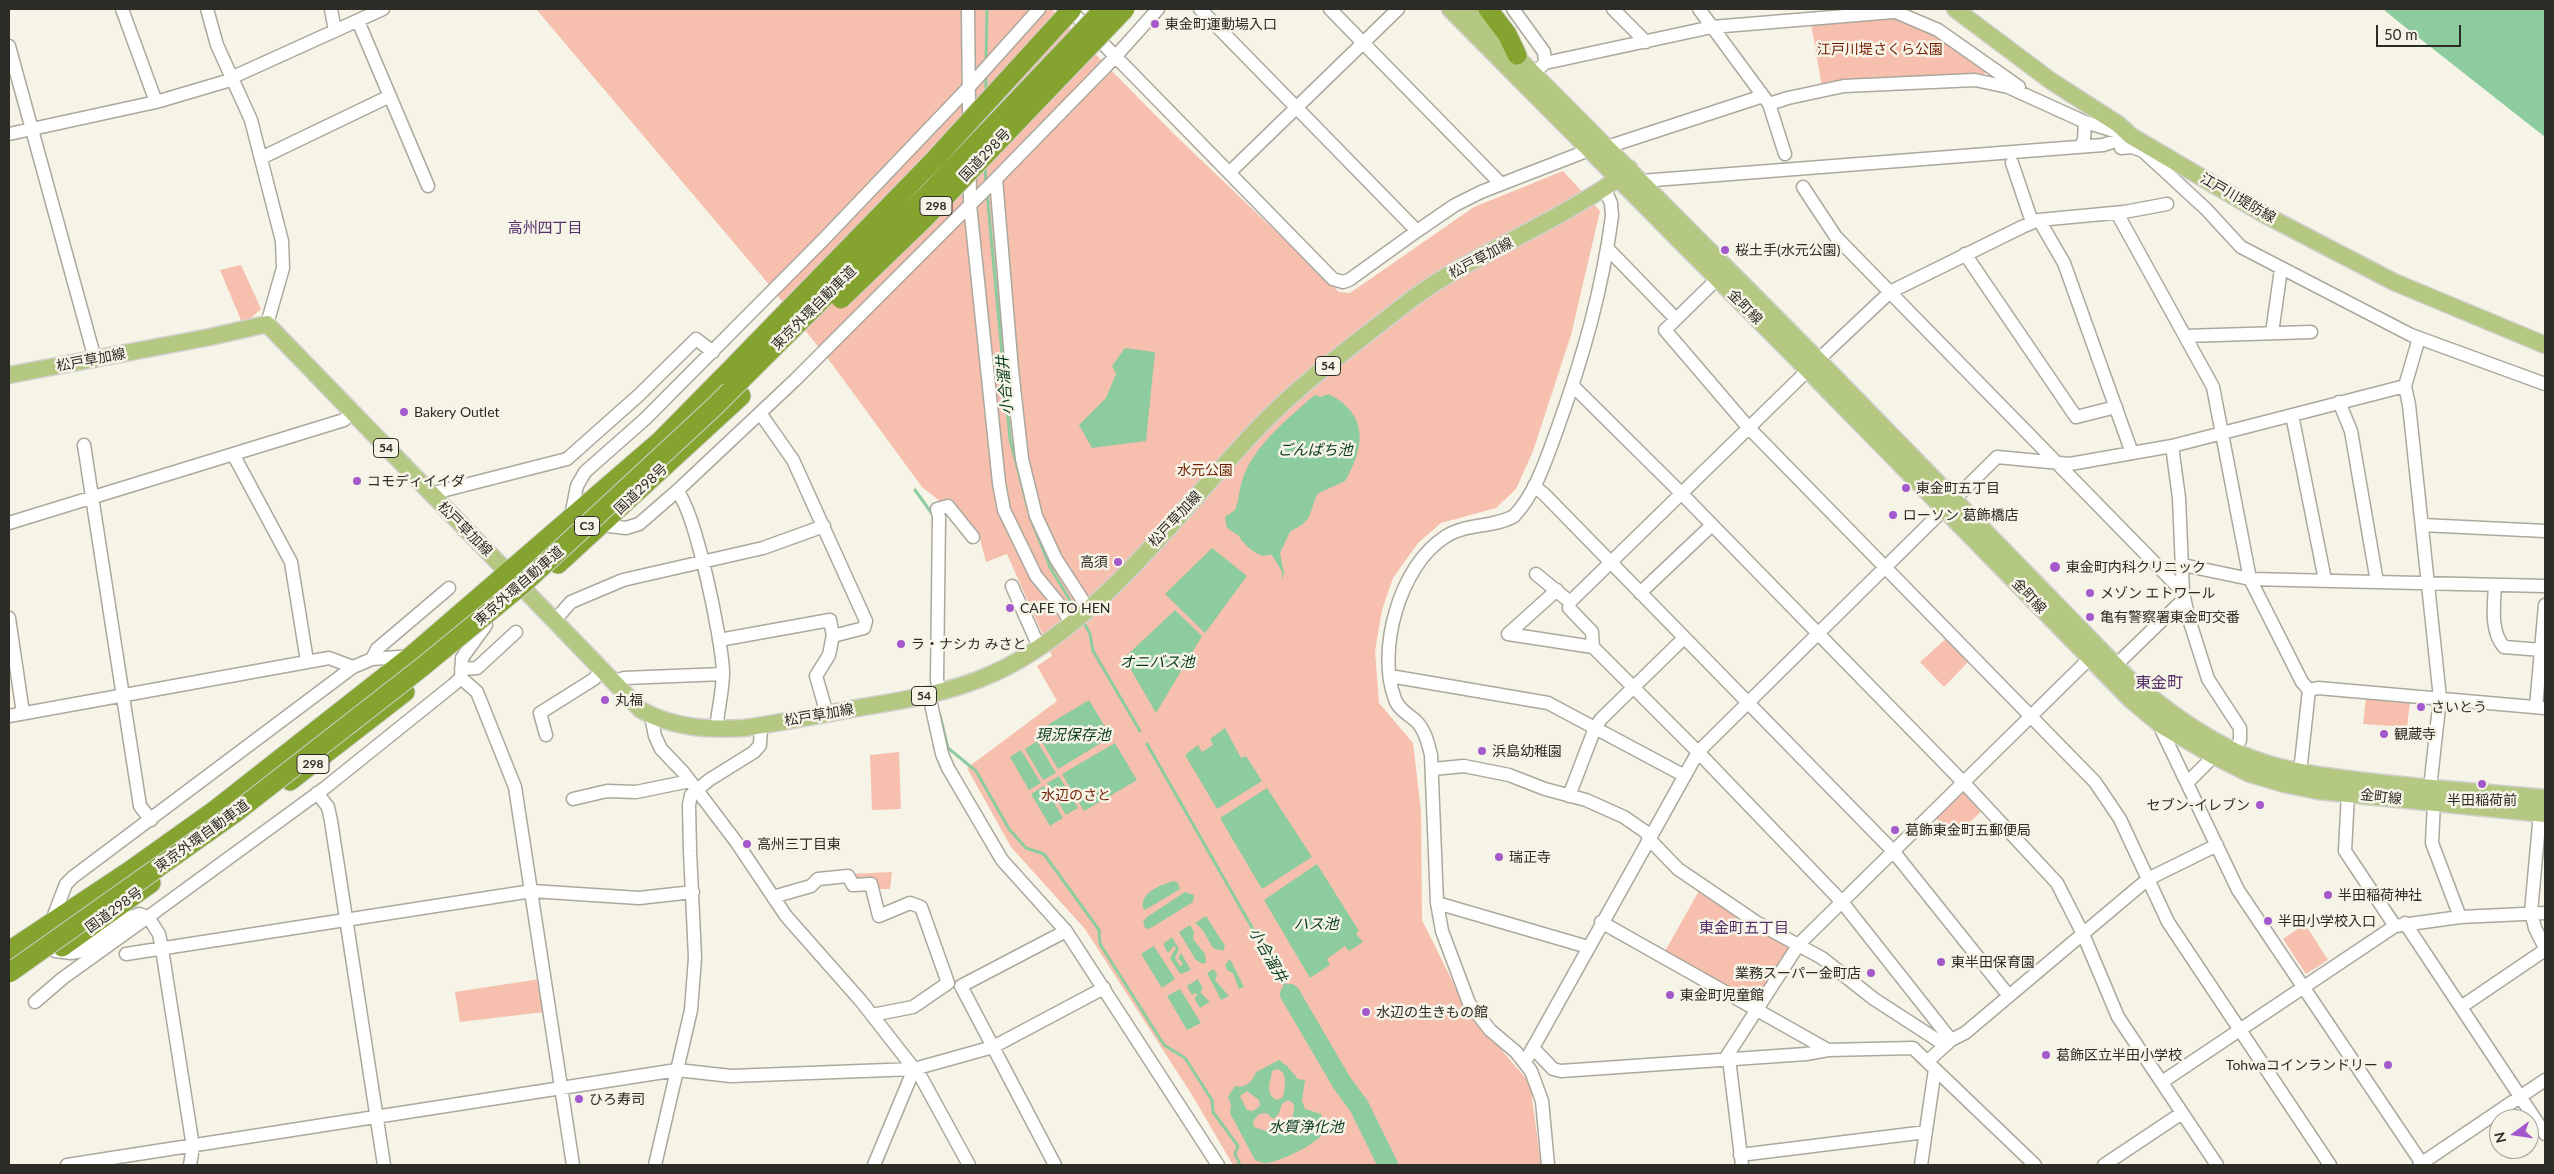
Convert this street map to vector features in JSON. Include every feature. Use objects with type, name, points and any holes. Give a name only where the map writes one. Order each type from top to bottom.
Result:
[{"type":"highway","name":"国道298号","points":[[9,951],[128,872],[214,810],[411,656],[660,441],[935,159],[1070,9]]},
{"type":"highway","name":"東京外環自動車道","points":[[9,960],[229,808],[416,663],[513,579],[718,392],[815,297],[932,178],[1090,9]]},
{"type":"highway","name":"東京外環自動車道","points":[[9,973],[235,813],[421,668],[521,586],[720,400],[929,193],[1104,9]]},
{"type":"highway","name":"国道298号","points":[[9,982],[102,919],[337,747],[526,591],[741,396],[924,219],[1125,9]]},
{"type":"highway","points":[[1488,9],[1506,34],[1517,55]]},
{"type":"main road","points":[[1450,9],[1589,150],[1624,174]]},
{"type":"main road","points":[[1469,9],[1517,55],[1540,68],[1608,147],[1624,174]]},
{"type":"main road","name":"江戸川堤防線","points":[[1955,9],[2051,81],[2118,124],[2126,142],[2377,273],[2444,305],[2545,344]]},
{"type":"main road","name":"松戸草加線","points":[[9,375],[210,337],[267,324],[430,494],[555,620],[630,701],[651,716],[683,726],[716,729],[761,726],[935,694],[994,673],[1039,647],[1080,617],[1287,399],[1437,281],[1475,259],[1534,230],[1624,174]]},
{"type":"main road","name":"金町線","points":[[1624,174],[1642,181],[1813,365],[1950,505],[2116,665],[2166,719],[2195,730],[2235,751],[2300,772],[2432,795],[2543,808]]},
{"type":"main road","name":"金町線","points":[[1624,174],[1717,279],[1813,365]]},
{"type":"main road","name":"金町線","points":[[1950,505],[2089,659],[2214,756],[2250,774],[2284,784],[2348,794],[2432,795]]},
{"type":"street","points":[[122,9],[156,102]]},
{"type":"street","points":[[207,9],[215,40],[251,120],[284,255],[279,285],[267,324]]},
{"type":"street","points":[[331,9],[335,31]]},
{"type":"street","points":[[9,134],[156,102],[233,78],[383,9]]},
{"type":"street","points":[[968,9],[970,204],[986,380],[1004,510],[1036,576],[1060,605],[1080,617]]},
{"type":"street","points":[[570,520],[577,486],[585,472],[646,418],[713,352],[969,87],[1039,9]]},
{"type":"street","points":[[1070,9],[1337,282],[1349,280],[1417,230],[1456,205],[1501,184],[1589,150]]},
{"type":"street","points":[[601,525],[626,528],[639,524],[677,491],[795,380],[994,181],[1115,57],[1158,9]]},
{"type":"street","points":[[1200,9],[1417,230]]},
{"type":"street","points":[[1330,9],[1501,184]]},
{"type":"street","points":[[1230,172],[1398,9]]},
{"type":"street","points":[[1513,9],[1544,52],[1540,68],[1712,27],[1838,13],[1891,10],[1938,30],[2045,106]]},
{"type":"street","points":[[1613,9],[1646,42]]},
{"type":"street","points":[[1699,9],[1766,100],[1785,154]]},
{"type":"street","points":[[358,21],[428,186]]},
{"type":"street","points":[[9,46],[95,359]]},
{"type":"street","points":[[1608,147],[1766,100],[1788,98],[1844,86],[1976,80],[2008,88],[2045,106],[2085,122],[2143,151],[2206,208],[2241,247],[2280,269],[2419,338],[2545,384]]},
{"type":"street","points":[[261,158],[390,96]]},
{"type":"street","points":[[2081,146],[2085,134],[2085,122]]},
{"type":"street","points":[[1642,181],[2126,142]]},
{"type":"street","points":[[2012,163],[2036,221],[2064,263],[2132,453]]},
{"type":"street","points":[[994,181],[1022,459],[1036,516],[1080,617]]},
{"type":"street","points":[[1803,187],[1836,237],[2184,595]]},
{"type":"street","points":[[1548,1165],[1542,1101],[1539,1089],[1525,1062],[1490,1030],[1469,1003],[1442,931],[1436,903],[1433,769],[1427,738],[1416,722],[1395,700],[1388,661],[1393,621],[1408,578],[1420,561],[1444,537],[1514,516],[1534,486],[1549,452],[1590,332],[1608,249],[1612,211],[1604,188]]},
{"type":"street","points":[[1593,648],[1592,632],[1569,608],[1570,602],[1682,494],[1748,427],[1890,292],[1964,254],[2036,221],[2116,213],[2167,204]]},
{"type":"street","points":[[2116,213],[2213,387],[2250,579],[2302,682],[2309,690],[2300,772]]},
{"type":"street","points":[[1608,249],[1676,319]]},
{"type":"street","points":[[1964,254],[2076,417],[2116,407]]},
{"type":"street","points":[[2272,333],[2280,269]]},
{"type":"street","points":[[1717,279],[1665,330],[1748,427],[2095,782],[2113,806],[2168,922],[2330,1165]]},
{"type":"street","points":[[2185,336],[2311,332]]},
{"type":"street","points":[[2419,338],[2405,386],[2409,405],[2440,698],[2432,795],[2432,843],[2460,917]]},
{"type":"street","points":[[430,494],[567,459],[639,395],[696,339],[713,352]]},
{"type":"street","points":[[1572,386],[1682,494],[1964,783],[2057,883],[2083,934],[2118,1017],[2217,1165]]},
{"type":"street","points":[[1525,1062],[1601,922],[1698,752],[1997,458],[2070,464],[2172,446],[2405,386]]},
{"type":"street","points":[[2339,402],[2350,431],[2377,582]]},
{"type":"street","points":[[9,523],[344,420],[352,412]]},
{"type":"street","points":[[760,413],[793,460],[866,621],[864,628],[833,635]]},
{"type":"street","points":[[2292,415],[2325,580]]},
{"type":"street","points":[[84,445],[140,806],[151,820]]},
{"type":"street","points":[[2172,446],[2179,498],[2184,595],[2198,654],[2208,679],[2240,728],[2240,740],[2235,751]]},
{"type":"street","points":[[233,454],[291,562],[307,661]]},
{"type":"street","points":[[1534,486],[1748,701],[1893,851],[2009,996]]},
{"type":"street","points":[[677,491],[686,503],[702,562],[719,640],[723,674],[716,729]]},
{"type":"street","points":[[973,537],[948,506],[937,509],[939,517],[937,680],[935,694],[945,761],[987,837],[1002,860],[1022,885],[1066,931],[1218,1165]]},
{"type":"street","points":[[1640,593],[1712,525]]},
{"type":"street","points":[[2422,525],[2545,531]]},
{"type":"street","points":[[555,620],[571,602],[623,580],[763,548],[824,526]]},
{"type":"street","points":[[2183,565],[2250,579],[2545,586]]},
{"type":"street","points":[[1536,574],[1570,602]]},
{"type":"street","points":[[2495,585],[2494,629],[2499,642],[2504,647],[2542,650]]},
{"type":"street","points":[[1012,586],[1039,647]]},
{"type":"street","points":[[372,659],[377,649],[449,588]]},
{"type":"street","points":[[1557,590],[1508,634],[1593,648],[1698,752],[1842,902],[1948,1042]]},
{"type":"street","points":[[2116,665],[2184,595]]},
{"type":"street","points":[[2309,690],[2318,688],[2541,707],[2545,605]]},
{"type":"street","points":[[9,618],[24,713]]},
{"type":"street","points":[[719,640],[830,620],[833,635],[828,656],[816,676],[827,714]]},
{"type":"street","points":[[486,625],[462,658],[461,673],[477,692],[515,786],[573,1165]]},
{"type":"street","points":[[35,1002],[63,978],[317,793],[461,673],[477,668],[516,632]]},
{"type":"street","points":[[1569,796],[1595,728],[1601,719],[1684,638]]},
{"type":"street","points":[[51,923],[66,884],[353,667],[372,659],[411,656]]},
{"type":"street","points":[[9,716],[307,661],[329,658],[353,667]]},
{"type":"street","points":[[1926,1132],[1741,1160],[1727,1059],[1799,944],[2089,659]]},
{"type":"street","points":[[546,735],[540,713],[594,679],[602,669]]},
{"type":"street","points":[[613,682],[633,678],[723,674]]},
{"type":"street","points":[[1390,676],[1548,702],[1685,776]]},
{"type":"street","points":[[651,716],[655,736],[661,749],[693,785],[737,842],[773,897],[814,950],[872,1015],[922,1079],[969,1165]]},
{"type":"street","points":[[2166,719],[2161,729],[2238,890],[2421,1165],[2545,1080]]},
{"type":"street","points":[[573,799],[607,791],[636,792],[693,785],[754,752],[760,745],[761,726]]},
{"type":"street","points":[[2186,783],[2214,756]]},
{"type":"street","points":[[1433,769],[1464,766],[1509,775],[1586,800],[1624,817],[1649,837],[1678,869],[1756,922],[1822,958],[1874,999],[1948,1042]]},
{"type":"street","points":[[655,1165],[691,1010],[695,958],[689,805],[693,785]]},
{"type":"street","points":[[317,793],[328,807],[331,821],[384,1165]]},
{"type":"street","points":[[2348,794],[2345,851],[2461,1007],[2545,1134]]},
{"type":"street","points":[[2461,1007],[2545,949],[2530,912],[2543,808]]},
{"type":"street","points":[[1921,1165],[1932,1065],[1948,1042],[1965,1033],[2148,880],[2217,845]]},
{"type":"street","points":[[773,897],[811,886],[818,879],[848,876],[853,885],[872,884],[879,916],[910,903],[921,907],[948,983],[913,1007],[872,1015]]},
{"type":"street","points":[[126,954],[532,891],[633,898],[693,892]]},
{"type":"street","points":[[1436,903],[1588,947]]},
{"type":"street","points":[[2162,1082],[2400,925],[2460,917],[2530,912],[2545,913]]},
{"type":"street","points":[[55,951],[82,952],[131,917],[139,914],[148,917],[159,934],[192,1147],[190,1165]]},
{"type":"street","points":[[1601,922],[1828,1050]]},
{"type":"street","points":[[1055,1165],[961,986],[1066,931]]},
{"type":"street","points":[[67,1165],[562,1090],[677,1070],[730,1076],[914,1069],[993,1047],[1104,988]]},
{"type":"street","points":[[1533,1048],[1553,1069],[1561,1071],[1806,1054],[1828,1050],[1914,1048],[2035,1165]]},
{"type":"street","points":[[874,1165],[914,1069]]},
{"type":"street","points":[[2104,1165],[2182,1113]]},
{"type":"green space","name":"水元公園","points":[[536,9],[1051,9],[1173,133],[1339,292],[1350,293],[1474,207],[1563,171],[1600,211],[1571,335],[1533,451],[1516,489],[1496,508],[1441,523],[1418,543],[1393,578],[1382,610],[1375,651],[1379,703],[1413,743],[1421,811],[1422,920],[1466,1009],[1530,1083],[1541,1165],[1233,1165],[1192,1095],[1085,929],[1011,847],[967,768],[1057,701],[1037,666],[1052,656],[1007,554],[986,562],[978,531],[922,487],[832,364],[762,276]]},
{"type":"green space","name":"江戸川堤さくら公園","points":[[1892,16],[1933,32],[1988,70],[1982,76],[1822,87],[1811,23]]},
{"type":"green space","points":[[241,265],[261,309],[243,325],[220,270]]},
{"type":"green space","points":[[1947,638],[1969,661],[1944,687],[1920,662]]},
{"type":"green space","points":[[2366,698],[2410,702],[2407,727],[2363,724]]},
{"type":"green space","points":[[899,752],[901,809],[872,810],[870,755]]},
{"type":"green space","points":[[1962,791],[1981,812],[1952,838],[1935,817]]},
{"type":"green space","points":[[892,872],[890,889],[875,889],[854,884],[849,874]]},
{"type":"green space","points":[[1700,889],[1794,944],[1755,1004],[1664,953]]},
{"type":"green space","points":[[2305,924],[2328,960],[2306,974],[2283,939]]},
{"type":"green space","points":[[540,979],[544,1012],[460,1022],[455,992]]},
{"type":"water","points":[[2383,9],[2545,9],[2545,137],[2395,19]]},
{"type":"water","points":[[1125,348],[1155,352],[1146,441],[1092,448],[1079,425],[1106,398],[1116,374],[1112,366]]},
{"type":"water","name":"ごんぱち池","points":[[1329,394],[1342,402],[1357,422],[1360,433],[1357,456],[1345,481],[1317,494],[1309,517],[1303,524],[1290,532],[1280,553],[1284,573],[1282,580],[1282,572],[1272,555],[1261,556],[1251,550],[1239,536],[1227,528],[1225,517],[1235,510],[1245,473],[1250,462],[1265,442],[1315,395],[1320,397]]},
{"type":"water","points":[[1212,548],[1247,576],[1205,633],[1165,594]]},
{"type":"water","name":"オニバス池","points":[[1175,610],[1202,636],[1156,713],[1124,658]]},
{"type":"water","name":"現況保存池","points":[[1089,700],[1111,737],[1058,769],[1036,732]]},
{"type":"water","points":[[1225,728],[1241,758],[1246,756],[1262,781],[1217,809],[1185,755],[1198,745],[1202,752],[1213,745],[1210,739]]},
{"type":"water","name":"現況保存池","points":[[1037,741],[1056,773],[1043,780],[1025,749]]},
{"type":"water","name":"現況保存池","points":[[1115,743],[1137,780],[1084,811],[1062,774]]},
{"type":"water","name":"現況保存池","points":[[1021,750],[1041,783],[1029,790],[1010,757]]},
{"type":"water","name":"現況保存池","points":[[1059,776],[1078,808],[1066,815],[1047,783]]},
{"type":"water","points":[[1044,786],[1063,818],[1050,826],[1031,794]]},
{"type":"water","name":"ハス池","points":[[1267,788],[1312,857],[1262,889],[1220,818]]},
{"type":"water","name":"ハス池","points":[[1317,864],[1359,931],[1356,934],[1363,942],[1349,951],[1345,946],[1327,959],[1330,965],[1310,978],[1264,900]]},
{"type":"water","points":[[1174,881],[1178,883],[1180,889],[1145,910],[1143,908],[1143,902],[1148,893]]},
{"type":"water","points":[[1185,892],[1194,895],[1193,902],[1149,929],[1145,928],[1143,922],[1147,917]]},
{"type":"water","points":[[1206,916],[1225,946],[1223,951],[1213,948],[1202,929],[1195,923]]},
{"type":"water","points":[[1190,925],[1194,932],[1193,939],[1205,954],[1206,962],[1203,964],[1196,960],[1179,932]]},
{"type":"water","points":[[1172,937],[1179,949],[1175,958],[1180,966],[1183,964],[1178,958],[1181,953],[1191,970],[1180,974],[1170,958],[1176,948],[1174,946],[1168,953],[1163,944]]},
{"type":"water","points":[[1154,946],[1175,979],[1162,988],[1141,954]]},
{"type":"water","points":[[1230,959],[1244,987],[1239,989],[1233,973],[1228,971],[1225,965]]},
{"type":"water","points":[[1214,969],[1217,975],[1215,980],[1229,996],[1221,1000],[1207,973]]},
{"type":"water","points":[[1198,979],[1203,989],[1200,992],[1210,1002],[1200,1008],[1194,998],[1197,996],[1196,993],[1192,995],[1187,986]]},
{"type":"water","points":[[1180,989],[1201,1023],[1187,1030],[1167,996]]},
{"type":"water","name":"水質浄化池","points":[[1279,1060],[1298,1079],[1305,1080],[1302,1101],[1305,1109],[1321,1114],[1324,1125],[1323,1134],[1317,1140],[1287,1157],[1266,1163],[1255,1160],[1230,1113],[1231,1105],[1228,1097],[1235,1086],[1239,1087],[1248,1084],[1256,1072]],"holes":[[[1278,1069],[1285,1077],[1285,1085],[1283,1097],[1277,1100],[1269,1091],[1269,1087],[1272,1071]],[[1247,1091],[1259,1100],[1260,1106],[1253,1111],[1247,1110],[1240,1096]],[[1288,1100],[1294,1104],[1292,1119],[1288,1126],[1275,1134],[1254,1127],[1253,1121],[1259,1114],[1267,1113],[1273,1119],[1278,1115],[1282,1104]]]},
{"type":"waterway","name":"小合溜井","points":[[986,62],[987,9]]},
{"type":"waterway","name":"小合溜井","points":[[986,76],[986,92]]},
{"type":"waterway","name":"小合溜井","points":[[985,166],[986,184]]},
{"type":"waterway","name":"小合溜井","points":[[987,193],[1010,439],[1028,509]]},
{"type":"waterway","points":[[915,490],[933,515]]},
{"type":"waterway","name":"小合溜井","points":[[1030,517],[1050,567],[1077,612]]},
{"type":"waterway","name":"小合溜井","points":[[1083,621],[1090,634],[1093,651],[1140,731]]},
{"type":"waterway","points":[[940,715],[948,748],[976,771],[1009,829],[1026,848],[1044,854],[1099,930],[1100,944],[1164,1045],[1185,1058],[1212,1100],[1213,1112],[1238,1146],[1235,1154],[1240,1165]]},
{"type":"waterway","name":"小合溜井","points":[[1147,744],[1290,994]]},
{"type":"waterway","name":"小合溜井","points":[[1290,994],[1342,1083],[1359,1106],[1388,1165]]},
{"type":"place","name":"東金町運動場入口","points":[[1155,24]]},
{"type":"place","name":"桜土手(水元公園)","points":[[1725,250]]},
{"type":"place","name":"Bakery Outlet","points":[[404,412]]},
{"type":"place","name":"コモディイイダ","points":[[357,481]]},
{"type":"place","name":"東金町五丁目","points":[[1906,488]]},
{"type":"place","name":"ローソン 葛飾橋店","points":[[1893,515]]},
{"type":"place","name":"高須","points":[[1118,562]]},
{"type":"place","name":"東金町内科クリニック","points":[[2055,567]]},
{"type":"place","name":"メゾン エトワール","points":[[2090,593]]},
{"type":"place","name":"CAFE TO HEN","points":[[1010,608]]},
{"type":"place","name":"亀有警察署東金町交番","points":[[2090,617]]},
{"type":"place","name":"ラ・ナシカ みさと","points":[[901,644]]},
{"type":"place","name":"丸福","points":[[605,700]]},
{"type":"place","name":"さいとう","points":[[2421,707]]},
{"type":"place","name":"観蔵寺","points":[[2384,734]]},
{"type":"place","name":"浜島幼稚園","points":[[1482,751]]},
{"type":"place","name":"半田稲荷前","points":[[2482,784]]},
{"type":"place","name":"セブン-イレブン","points":[[2260,805]]},
{"type":"place","name":"葛飾東金町五郵便局","points":[[1895,830]]},
{"type":"place","name":"高州三丁目東","points":[[747,844]]},
{"type":"place","name":"瑞正寺","points":[[1499,857]]},
{"type":"place","name":"半田稲荷神社","points":[[2328,895]]},
{"type":"place","name":"半田小学校入口","points":[[2268,921]]},
{"type":"place","name":"東半田保育園","points":[[1941,962]]},
{"type":"place","name":"業務スーパー金町店","points":[[1871,973]]},
{"type":"place","name":"東金町児童館","points":[[1670,995]]},
{"type":"place","name":"水辺の生きもの館","points":[[1366,1012]]},
{"type":"place","name":"葛飾区立半田小学校","points":[[2046,1055]]},
{"type":"place","name":"Tohwaコインランドリー","points":[[2388,1065]]},
{"type":"place","name":"ひろ寿司","points":[[579,1099]]},
{"type":"district","name":"高州四丁目","points":[[545,228]]},
{"type":"district","name":"東金町","points":[[2159,683]]},
{"type":"district","name":"東金町五丁目","points":[[1744,928]]},
{"type":"park label","name":"水辺のさと","points":[[1076,795]]}]
